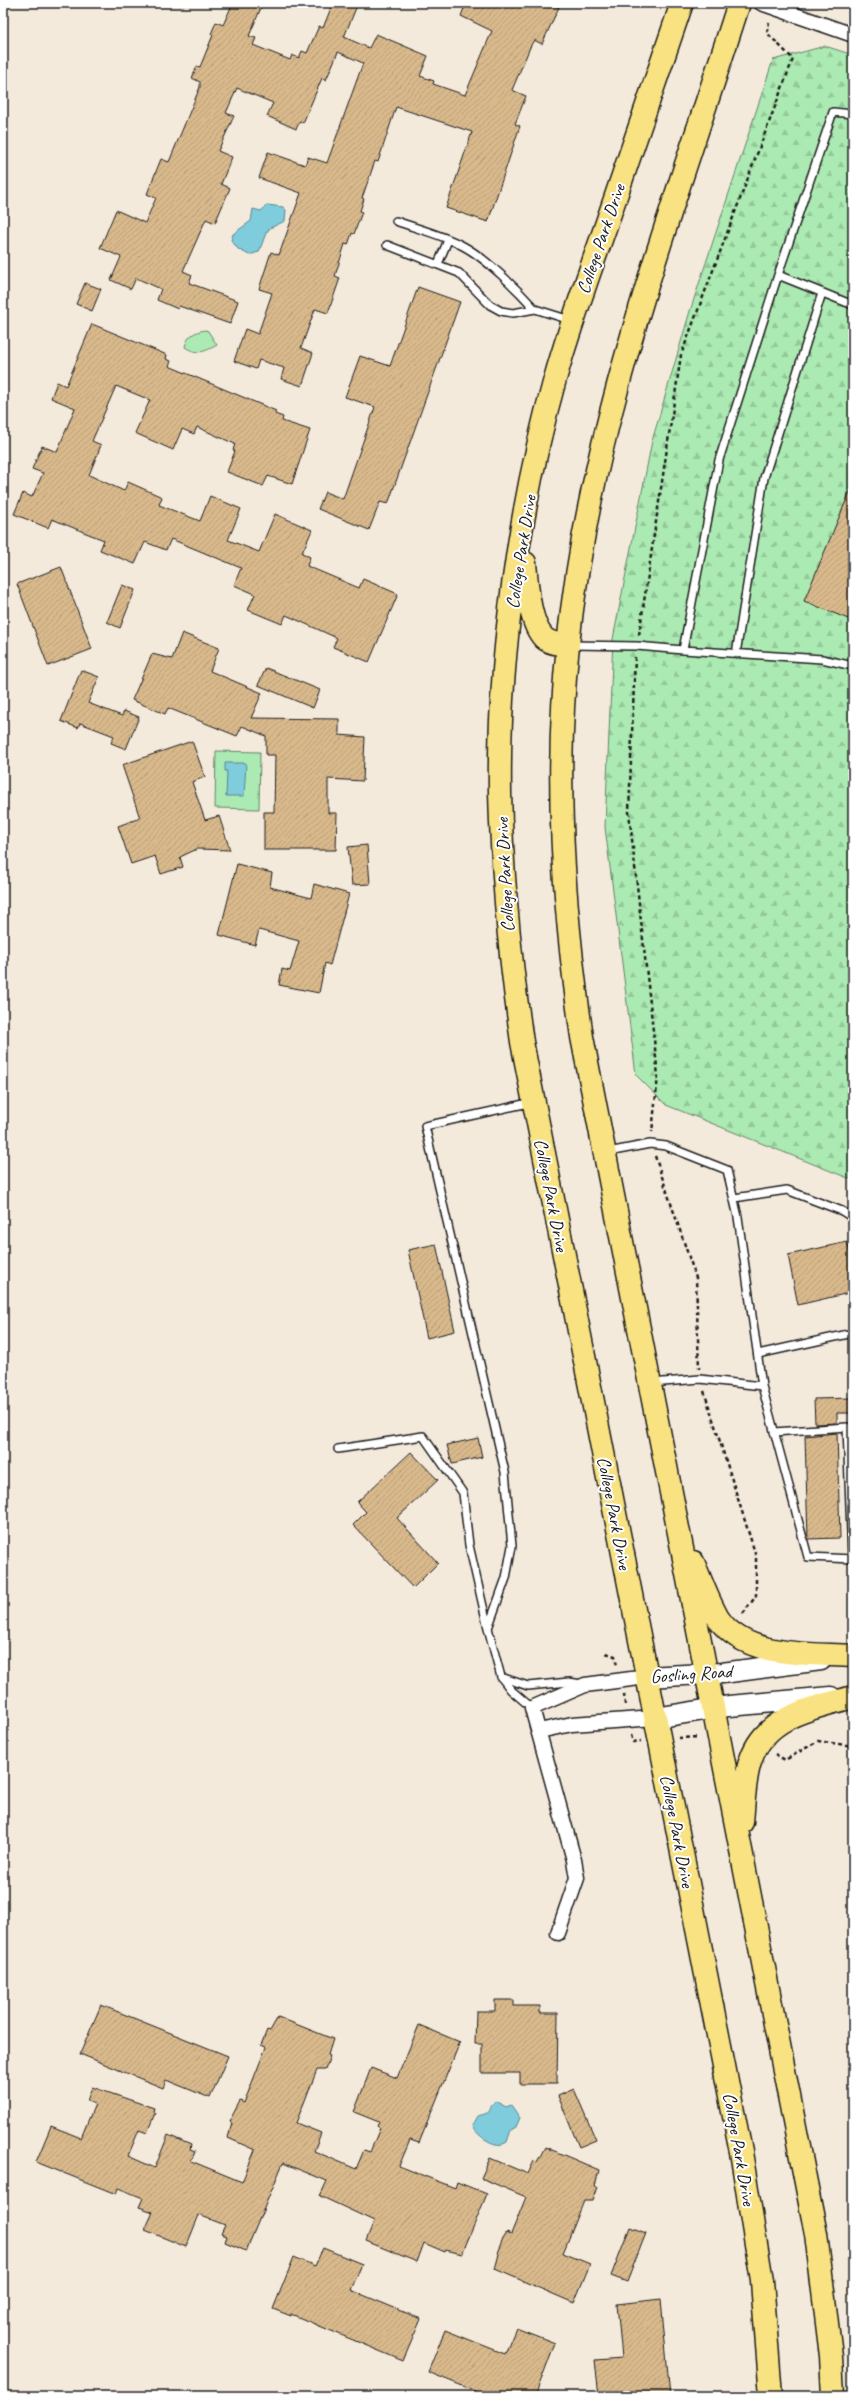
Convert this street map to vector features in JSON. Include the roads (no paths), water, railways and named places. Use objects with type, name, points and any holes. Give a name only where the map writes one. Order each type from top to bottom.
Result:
[{"type":"main road","name":"College Park Drive","points":[[682,3],[573,321],[555,379],[543,429],[522,536],[506,656],[500,790],[507,930],[522,1042],[741,2152],[762,2281],[771,2396]]},
{"type":"main road","points":[[739,3],[626,356],[598,462],[579,561],[568,645],[561,792],[563,871],[570,951],[581,1030],[816,2234],[831,2356],[833,2396]]},
{"type":"main road","points":[[522,536],[528,592],[538,628],[544,638],[553,644],[568,645]]},
{"type":"main road","points":[[678,1530],[718,1618],[730,1632],[749,1643],[775,1650],[853,1656]]},
{"type":"main road","name":"Gosling Road","points":[[647,1677],[722,1673],[853,1656]]},
{"type":"main road","points":[[739,1844],[750,1760],[758,1743],[773,1727],[793,1714],[853,1696]]},
{"type":"main road","name":"Gosling Road","points":[[655,1718],[713,1709],[853,1696]]},
{"type":"street","points":[[767,5],[853,35]]},
{"type":"street","name":"Gosling Road","points":[[532,1708],[585,1685],[647,1677]]},
{"type":"street","points":[[532,1708],[574,1860],[576,1878],[558,1934]]},
{"type":"street","name":"Gosling Road","points":[[539,1731],[572,1724],[655,1718]]},
{"type":"lane","points":[[683,650],[719,460],[778,275],[833,112],[853,114]]},
{"type":"lane","points":[[396,221],[448,240],[472,251],[521,294],[535,309]]},
{"type":"lane","points":[[438,264],[448,240]]},
{"type":"lane","points":[[387,245],[459,272],[490,305],[501,311],[512,313],[535,309],[573,321]]},
{"type":"lane","points":[[778,275],[853,305]]},
{"type":"lane","points":[[736,654],[764,478],[822,293]]},
{"type":"lane","points":[[568,645],[637,646],[822,659],[853,666]]},
{"type":"lane","points":[[488,1628],[506,1578],[512,1546],[505,1472],[425,1126],[533,1102]]},
{"type":"lane","points":[[604,1152],[650,1144],[666,1146],[727,1170],[734,1198],[762,1386],[774,1432],[808,1557],[853,1559],[850,1427],[774,1432]]},
{"type":"lane","points":[[734,1198],[787,1190],[842,1211],[853,1218]]},
{"type":"lane","points":[[758,1354],[853,1333]]},
{"type":"lane","points":[[649,1384],[700,1379],[762,1386]]},
{"type":"lane","points":[[338,1449],[423,1436],[463,1493],[469,1545],[501,1677],[511,1690],[532,1708]]},
{"type":"lane","points":[[501,1677],[528,1686],[569,1682],[585,1685]]},
{"type":"water","points":[[267,205],[283,207],[286,210],[285,221],[270,228],[266,233],[259,252],[249,255],[238,249],[231,240],[233,234],[251,221],[253,209],[261,211]]},
{"type":"water","points":[[225,763],[246,763],[244,796],[226,796],[227,771],[225,771]]},
{"type":"water","points":[[495,2101],[506,2107],[511,2105],[520,2118],[516,2127],[511,2130],[507,2142],[502,2144],[492,2143],[486,2140],[472,2125],[477,2116],[489,2112]]}]
